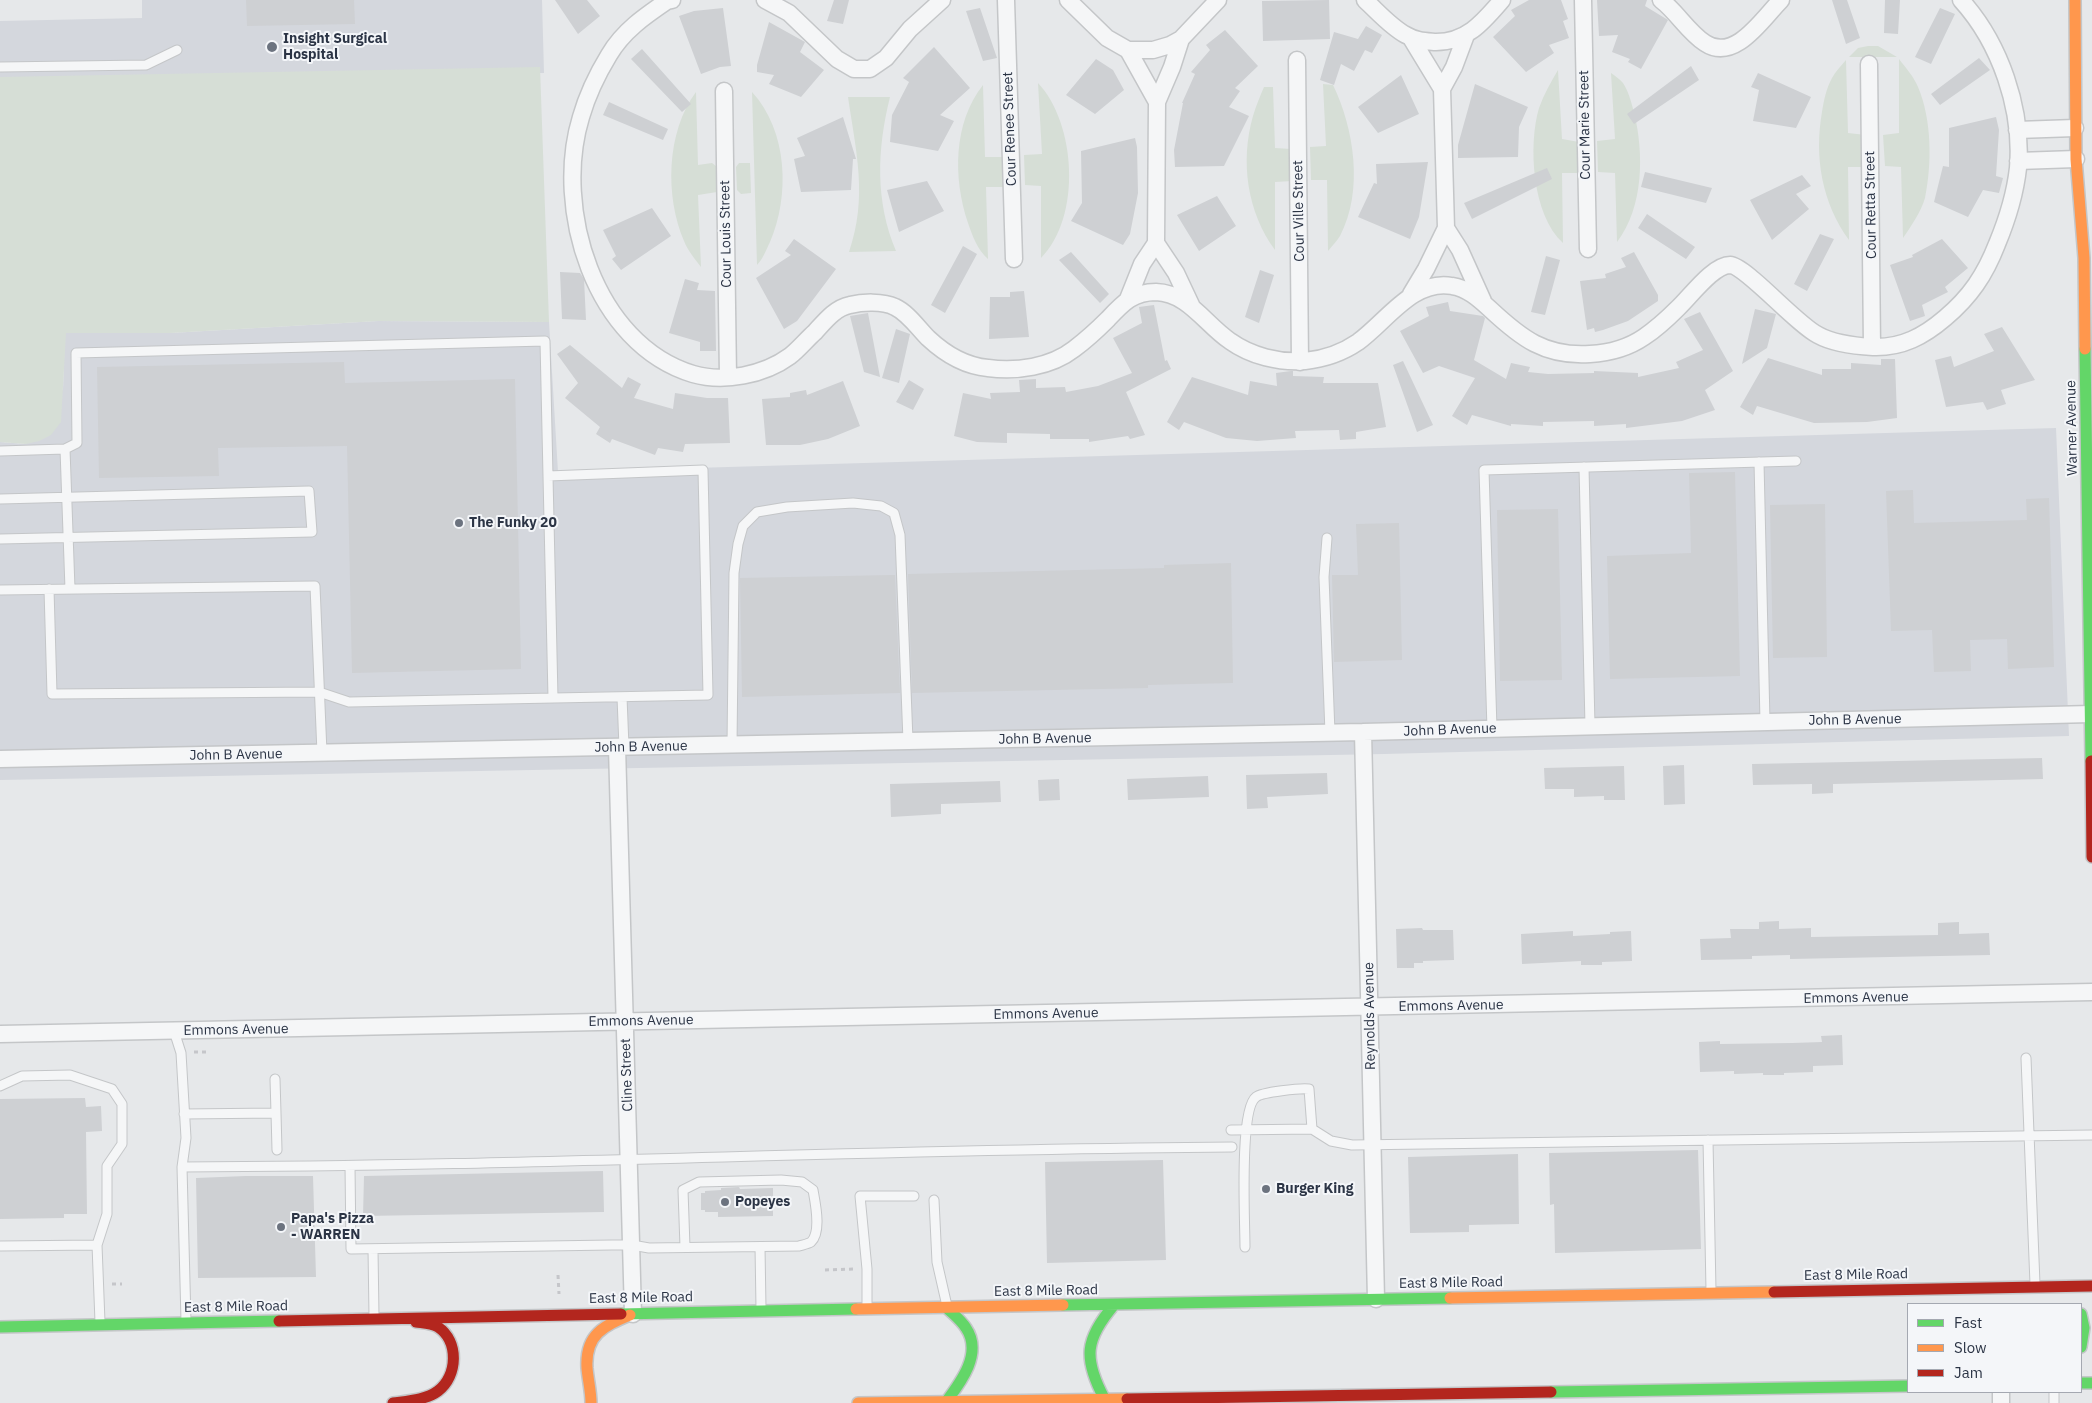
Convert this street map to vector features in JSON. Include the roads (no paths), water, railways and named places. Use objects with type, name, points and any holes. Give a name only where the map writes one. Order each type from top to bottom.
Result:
[{"type":"main road","name":"Warner Avenue","points":[[2075,0],[2076,159],[2088,258],[2092,857]]},
{"type":"main road","points":[[2065,1286],[2076,1303]]},
{"type":"main road","name":"East 8 Mile Road","points":[[0,1327],[867,1308],[2092,1286]]},
{"type":"main road","points":[[1104,1398],[1094,1381],[1087,1356],[1092,1334],[1114,1305]]},
{"type":"main road","points":[[946,1402],[968,1370],[972,1345],[968,1332],[947,1308]]},
{"type":"main road","points":[[590,1403],[591,1388],[587,1366],[594,1340],[602,1328],[633,1314]]},
{"type":"main road","points":[[374,1319],[411,1321],[437,1326],[447,1334],[453,1346],[454,1361],[450,1376],[443,1386],[436,1392],[393,1403]]},
{"type":"main road","points":[[2082,1321],[2084,1328],[2082,1341]]},
{"type":"main road","points":[[858,1403],[1104,1398],[1155,1401],[1719,1396],[1907,1386]]},
{"type":"street","points":[[672,0],[667,1],[638,21],[612,50],[580,118],[575,147],[572,195],[575,219],[589,264],[600,292],[624,329],[646,350],[689,373],[704,376],[745,376],[769,367],[791,356],[834,312],[844,306],[886,304],[897,307],[944,350],[962,362],[987,368],[1026,368],[1052,361],[1071,352],[1128,299],[1140,294],[1154,292],[1170,294],[1184,300],[1218,331],[1247,351],[1269,358],[1300,362],[1340,352],[1358,342],[1410,296],[1426,270],[1446,228],[1442,89],[1412,38]]},
{"type":"street","points":[[765,0],[789,13],[837,59],[854,69],[870,69],[886,58],[910,29],[942,0]]},
{"type":"street","name":"Cour Renee Street","points":[[1006,0],[1014,259]]},
{"type":"street","points":[[1068,0],[1107,38],[1128,50],[1152,50],[1170,45],[1180,38],[1218,0]]},
{"type":"street","points":[[1365,0],[1392,25],[1412,38],[1422,41],[1449,42],[1466,36],[1480,25],[1502,0]]},
{"type":"street","name":"Cour Marie Street","points":[[1583,0],[1588,249]]},
{"type":"street","points":[[1661,0],[1704,43],[1716,48],[1730,47],[1744,40],[1781,0]]},
{"type":"street","points":[[1410,296],[1427,287],[1455,286],[1468,291],[1484,303],[1514,332],[1537,346],[1565,354],[1583,355],[1607,352],[1643,338],[1680,307],[1711,274],[1720,268],[1730,265],[1744,270],[1781,307],[1815,334],[1834,342],[1872,347],[1889,347],[1909,342],[1938,323],[1965,300],[1981,280],[2008,217],[2018,161],[2017,130],[2008,85],[1998,58],[1983,28],[1961,0]]},
{"type":"street","points":[[1442,89],[1454,67],[1466,36]]},
{"type":"street","points":[[1128,299],[1142,264],[1156,242],[1157,102],[1172,67],[1180,38]]},
{"type":"street","points":[[1128,50],[1157,102]]},
{"type":"street","name":"Cour Ville Street","points":[[1297,60],[1300,362]]},
{"type":"street","name":"Cour Retta Street","points":[[1869,64],[1872,347]]},
{"type":"street","name":"Cour Louis Street","points":[[724,91],[728,377]]},
{"type":"street","points":[[2017,130],[2075,128]]},
{"type":"street","points":[[2018,161],[2076,159]]},
{"type":"street","points":[[1446,228],[1460,250],[1484,303]]},
{"type":"street","points":[[1156,242],[1176,273],[1193,308]]},
{"type":"street","name":"John B Avenue","points":[[0,759],[1330,733],[2091,714]]},
{"type":"street","name":"Reynolds Avenue","points":[[1363,732],[1371,1008],[1376,1299]]},
{"type":"street","name":"Cline Street","points":[[621,747],[625,1022],[633,1314]]},
{"type":"street","name":"Emmons Avenue","points":[[0,1034],[1371,1008],[2092,992]]},
{"type":"lane","points":[[0,67],[146,65],[177,50]]},
{"type":"lane","points":[[0,450],[65,449],[77,443],[76,353],[545,341],[553,698]]},
{"type":"lane","points":[[65,449],[70,589]]},
{"type":"lane","points":[[1492,729],[1484,470],[1796,461]]},
{"type":"lane","points":[[1760,462],[1765,722]]},
{"type":"lane","points":[[1584,467],[1590,726]]},
{"type":"lane","points":[[49,589],[52,694],[319,692],[349,702],[708,695],[703,470],[548,476]]},
{"type":"lane","points":[[0,499],[309,491],[312,532],[0,539]]},
{"type":"lane","points":[[732,745],[734,573],[738,544],[743,526],[756,512],[787,507],[853,503],[881,506],[894,513],[900,536],[908,741]]},
{"type":"lane","points":[[1326,538],[1324,577],[1330,733]]},
{"type":"lane","points":[[0,590],[315,586],[322,753]]},
{"type":"lane","points":[[621,747],[622,697]]},
{"type":"lane","points":[[174,1031],[181,1053],[186,1138],[182,1168],[186,1323]]},
{"type":"lane","points":[[2026,1058],[2035,1287]]},
{"type":"lane","points":[[0,1086],[22,1076],[70,1075],[112,1089],[122,1104],[122,1144],[107,1166],[107,1214],[98,1245],[100,1325]]},
{"type":"lane","points":[[275,1080],[276,1150]]},
{"type":"lane","points":[[1245,1248],[1245,1130],[1250,1107],[1256,1096],[1307,1088],[1310,1092],[1312,1129]]},
{"type":"lane","points":[[184,1114],[276,1113]]},
{"type":"lane","points":[[1231,1130],[1312,1129],[1339,1143],[1373,1144],[2092,1135]]},
{"type":"lane","points":[[1708,1140],[1711,1293]]},
{"type":"lane","points":[[182,1168],[629,1161],[809,1155],[1232,1147]]},
{"type":"lane","points":[[350,1166],[351,1249],[632,1245],[649,1248],[685,1248],[799,1246],[810,1243],[814,1237],[817,1223],[812,1190],[802,1182],[781,1180],[699,1182],[683,1190],[685,1248]]},
{"type":"lane","points":[[867,1308],[867,1268],[860,1196],[914,1196]]},
{"type":"lane","points":[[934,1200],[937,1262],[947,1308]]},
{"type":"lane","points":[[0,1246],[98,1245]]},
{"type":"lane","points":[[760,1247],[761,1311]]},
{"type":"lane","points":[[373,1249],[374,1319]]},
{"type":"place","name":"Insight Surgical Hospital","points":[[272,47]]},
{"type":"place","name":"The Funky 20","points":[[459,523]]},
{"type":"place","name":"Burger King","points":[[1266,1189]]},
{"type":"place","name":"Popeyes","points":[[725,1202]]},
{"type":"place","name":"Papa's Pizza - WARREN","points":[[281,1227]]}]
